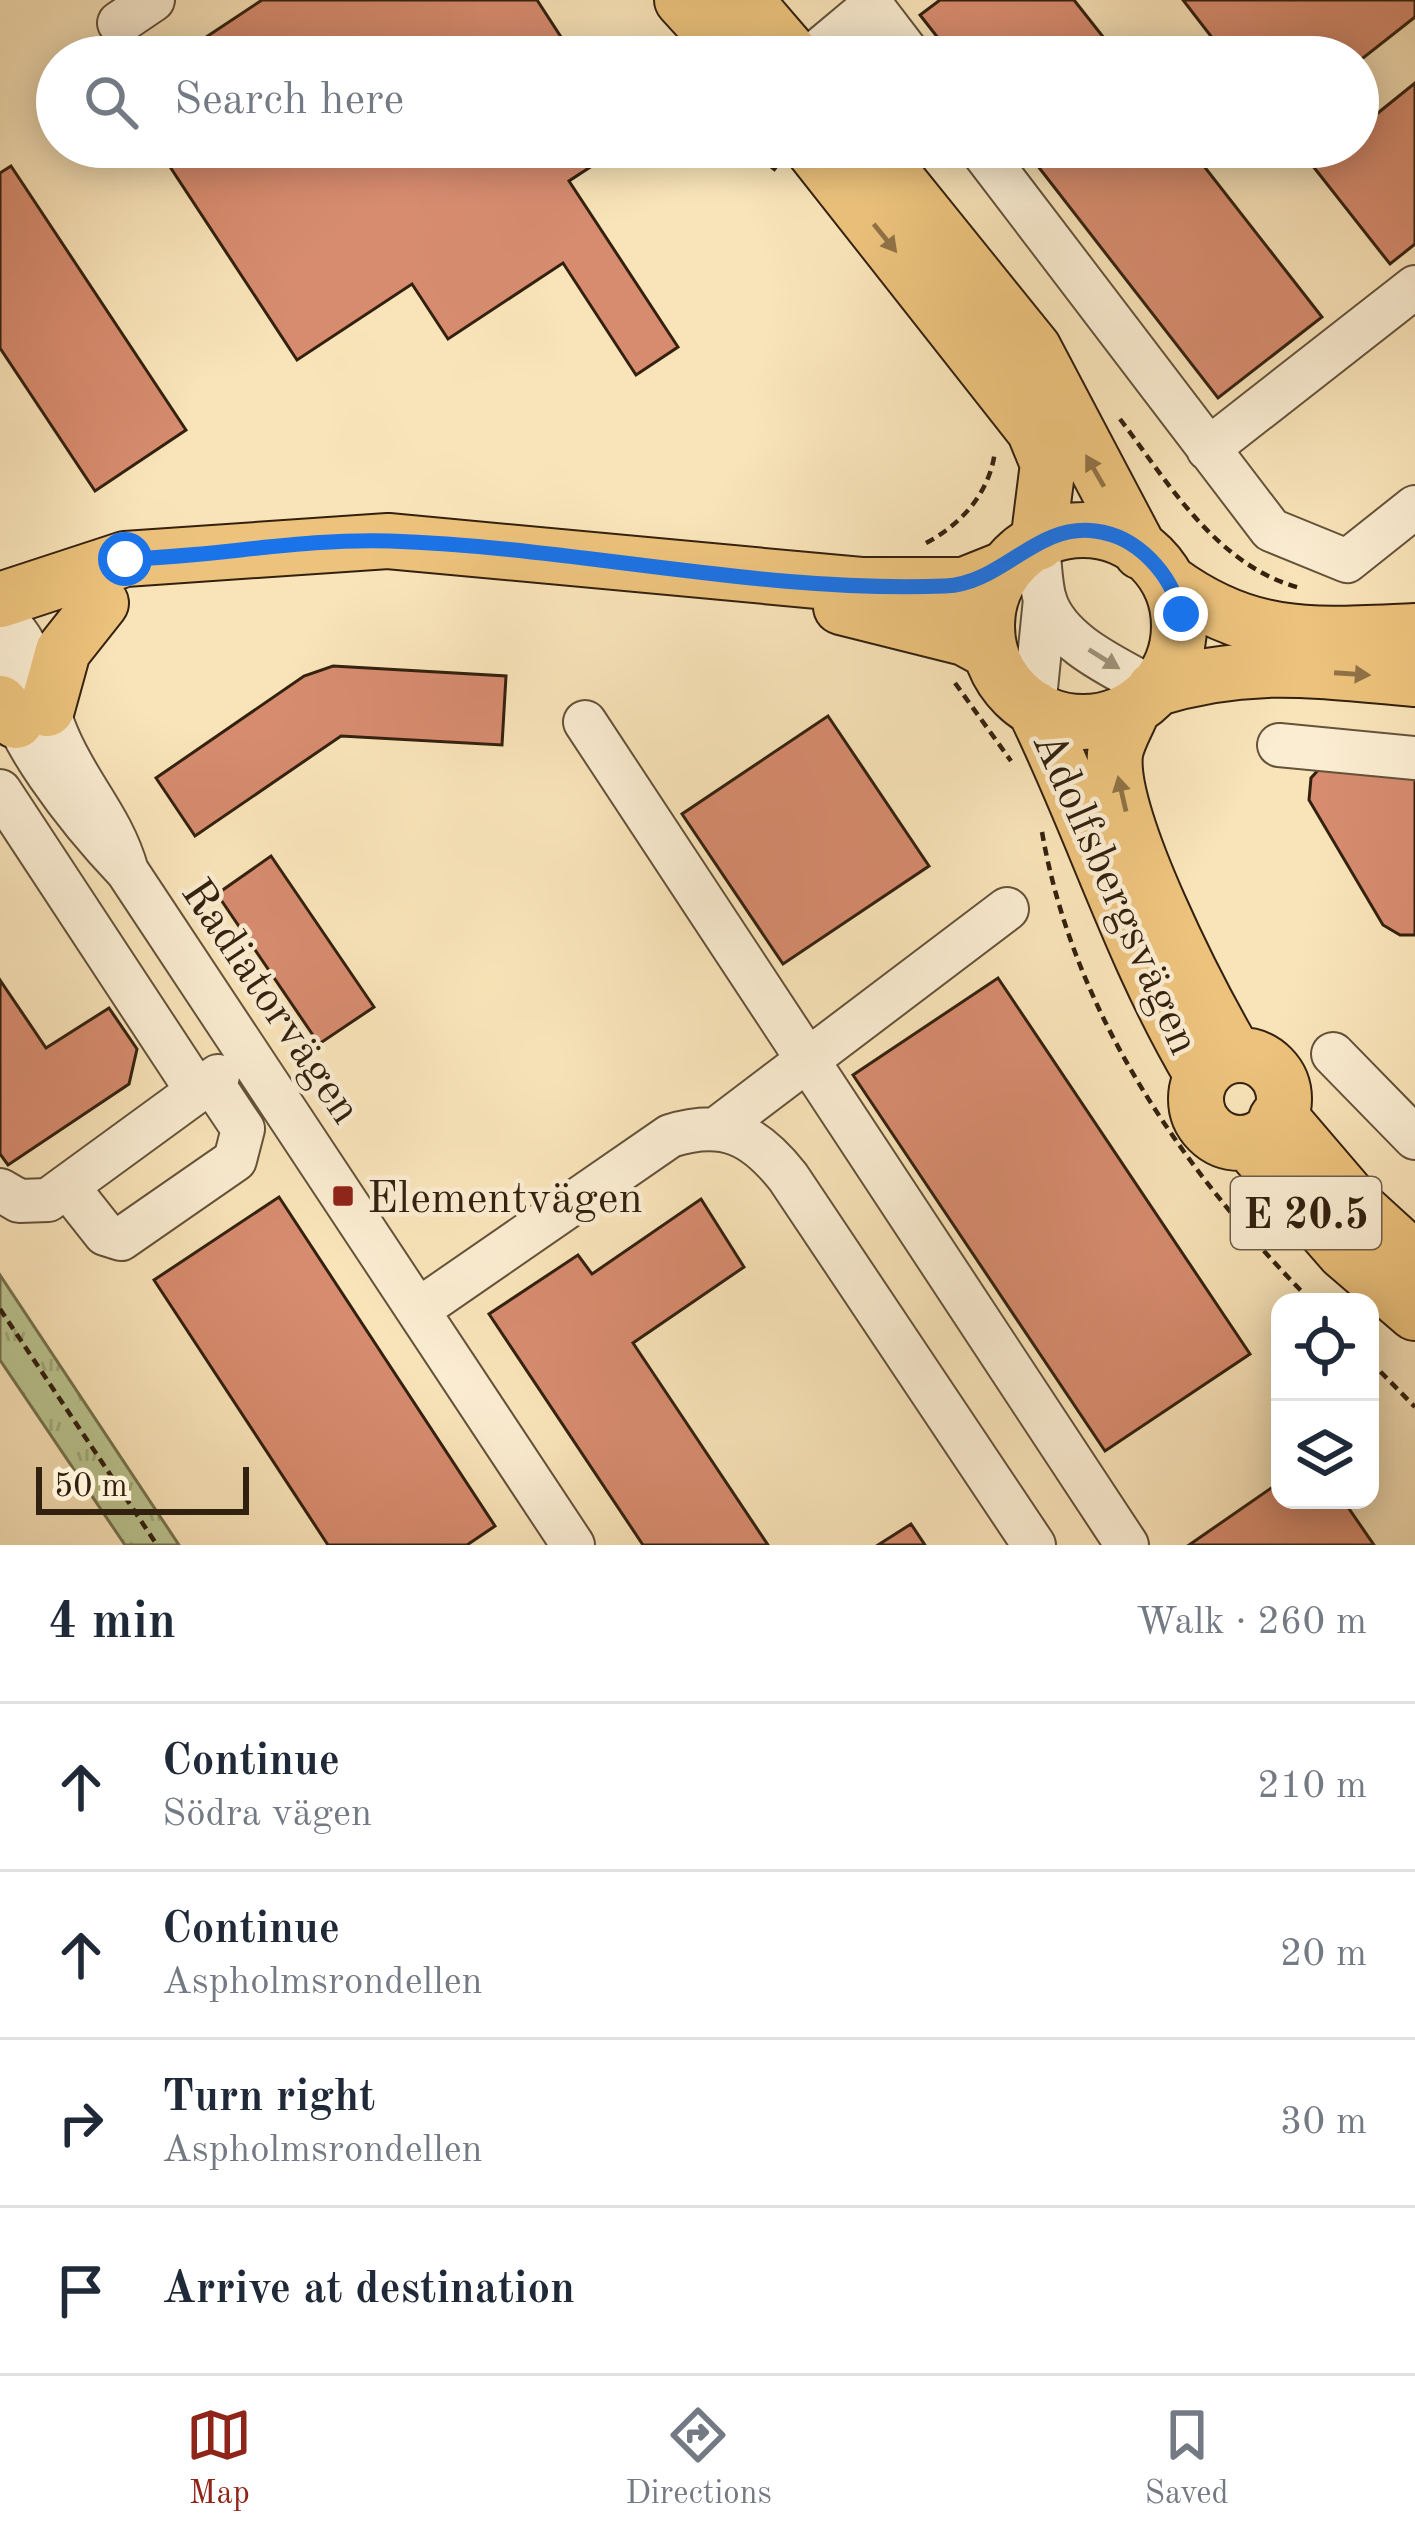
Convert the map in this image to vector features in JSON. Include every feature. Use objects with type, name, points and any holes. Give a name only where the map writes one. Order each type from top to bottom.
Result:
[{"type":"highway","name":"E 20.5","points":[[1264,1132],[1415,1264]]},
{"type":"main road","points":[[682,0],[715,36]]},
{"type":"main road","points":[[745,0],[776,36]]},
{"type":"main road","points":[[828,168],[1034,430],[1048,464],[1029,570]]},
{"type":"main road","points":[[888,168],[1034,349],[1181,614],[1178,648],[1143,700]]},
{"type":"main road","points":[[987,650],[985,614],[1029,570],[1089,530],[1110,533],[1207,610],[1253,627],[1318,634],[1415,631]]},
{"type":"main road","points":[[4,608],[125,559],[388,541],[614,558],[717,574],[965,638],[987,650]]},
{"type":"main road","points":[[4,608],[101,603],[205,557]]},
{"type":"main road","points":[[717,574],[945,586],[1029,570]]},
{"type":"main road","points":[[21,711],[101,603]]},
{"type":"main road","name":"Adolfsbergsvägen","points":[[987,650],[1034,708],[1076,794],[1127,933],[1218,1065]]},
{"type":"main road","points":[[1034,708],[1081,722],[1113,721],[1143,700],[1207,673],[1257,667],[1415,679]]},
{"type":"main road","name":"E 20.5","points":[[1143,700],[1115,753],[1120,794],[1218,1065]]},
{"type":"main road","name":"E 20.5","points":[[1258,1058],[1277,1075],[1284,1095],[1264,1132],[1223,1141],[1202,1124],[1195,1101],[1218,1065],[1258,1058]]},
{"type":"main road","name":"E 20.5","points":[[1264,1132],[1344,1252],[1415,1313]]},
{"type":"street","points":[[835,36],[872,3],[896,36]]},
{"type":"street","points":[[995,168],[1270,530],[1347,561],[1415,508]]},
{"type":"street","points":[[1208,449],[1415,287]]},
{"type":"street","points":[[1029,570],[1057,622],[1143,700]]},
{"type":"street","points":[[1029,570],[1034,708]]},
{"type":"street","name":"Radiatorvägen","points":[[4,608],[2,664],[21,711],[98,841],[127,872],[573,1545]]},
{"type":"street","points":[[585,722],[1127,1545]]},
{"type":"street","points":[[1279,745],[1415,758]]},
{"type":"street","points":[[0,791],[204,1086],[243,1129],[235,1160],[121,1238],[105,1234],[67,1186]]},
{"type":"street","points":[[719,1127],[1007,908]]},
{"type":"street","points":[[0,1190],[36,1204],[248,1054]]},
{"type":"street","points":[[1333,1054],[1415,1138]]},
{"type":"street","points":[[418,1310],[670,1136],[719,1127],[745,1134],[788,1177],[1034,1545]]},
{"type":"path","points":[[1112,409],[1217,541],[1262,574],[1315,591]]},
{"type":"path","points":[[908,550],[953,526],[990,477]]},
{"type":"path","points":[[0,1309],[157,1545]]},
{"type":"path","points":[[1379,1370],[1415,1407]]},
{"type":"green space","points":[[0,1275],[179,1545],[125,1545],[0,1360]]},
{"type":"building","points":[[262,0],[537,0],[560,36],[208,36]]},
{"type":"building","points":[[940,0],[1074,0],[1102,36],[936,36],[920,15]]},
{"type":"building","points":[[1183,0],[1415,0],[1415,17],[1379,45],[1379,36],[1211,36]]},
{"type":"building","points":[[1415,83],[1415,244],[1390,264],[1314,168],[1379,168],[1379,112]]},
{"type":"building","points":[[11,166],[186,430],[95,491],[0,348],[0,173]]},
{"type":"building","points":[[171,168],[589,168],[569,181],[678,347],[636,375],[563,263],[448,339],[412,284],[297,360]]},
{"type":"building","points":[[1039,168],[1205,168],[1322,317],[1218,398]]},
{"type":"building","points":[[333,666],[506,676],[502,745],[341,736],[195,836],[156,778],[304,676]]},
{"type":"building","points":[[828,716],[929,866],[783,964],[682,814]]},
{"type":"building","points":[[1321,767],[1415,771],[1415,935],[1400,935],[1383,925],[1309,800],[1311,778]]},
{"type":"building","points":[[271,856],[374,1007],[319,1044],[217,894]]},
{"type":"building","points":[[998,978],[1250,1354],[1105,1451],[853,1075]]},
{"type":"building","points":[[0,980],[46,1048],[109,1008],[137,1049],[129,1084],[8,1165],[0,1154]]},
{"type":"building","points":[[279,1197],[495,1526],[467,1545],[328,1545],[154,1280]]},
{"type":"building","points":[[701,1199],[744,1267],[633,1343],[768,1545],[643,1545],[489,1314],[578,1255],[592,1274]]},
{"type":"building","points":[[1271,1488],[1271,1509],[1349,1509],[1374,1545],[1189,1545]]},
{"type":"building","points":[[911,1524],[925,1545],[878,1545]]},
{"type":"place","name":"Elementvägen","points":[[343,1196]]},
{"type":"route","points":[[125,559],[388,541],[614,558],[717,574],[945,586],[964,585],[1004,569],[1053,536],[1089,530],[1128,542],[1159,568],[1181,614]]}]
